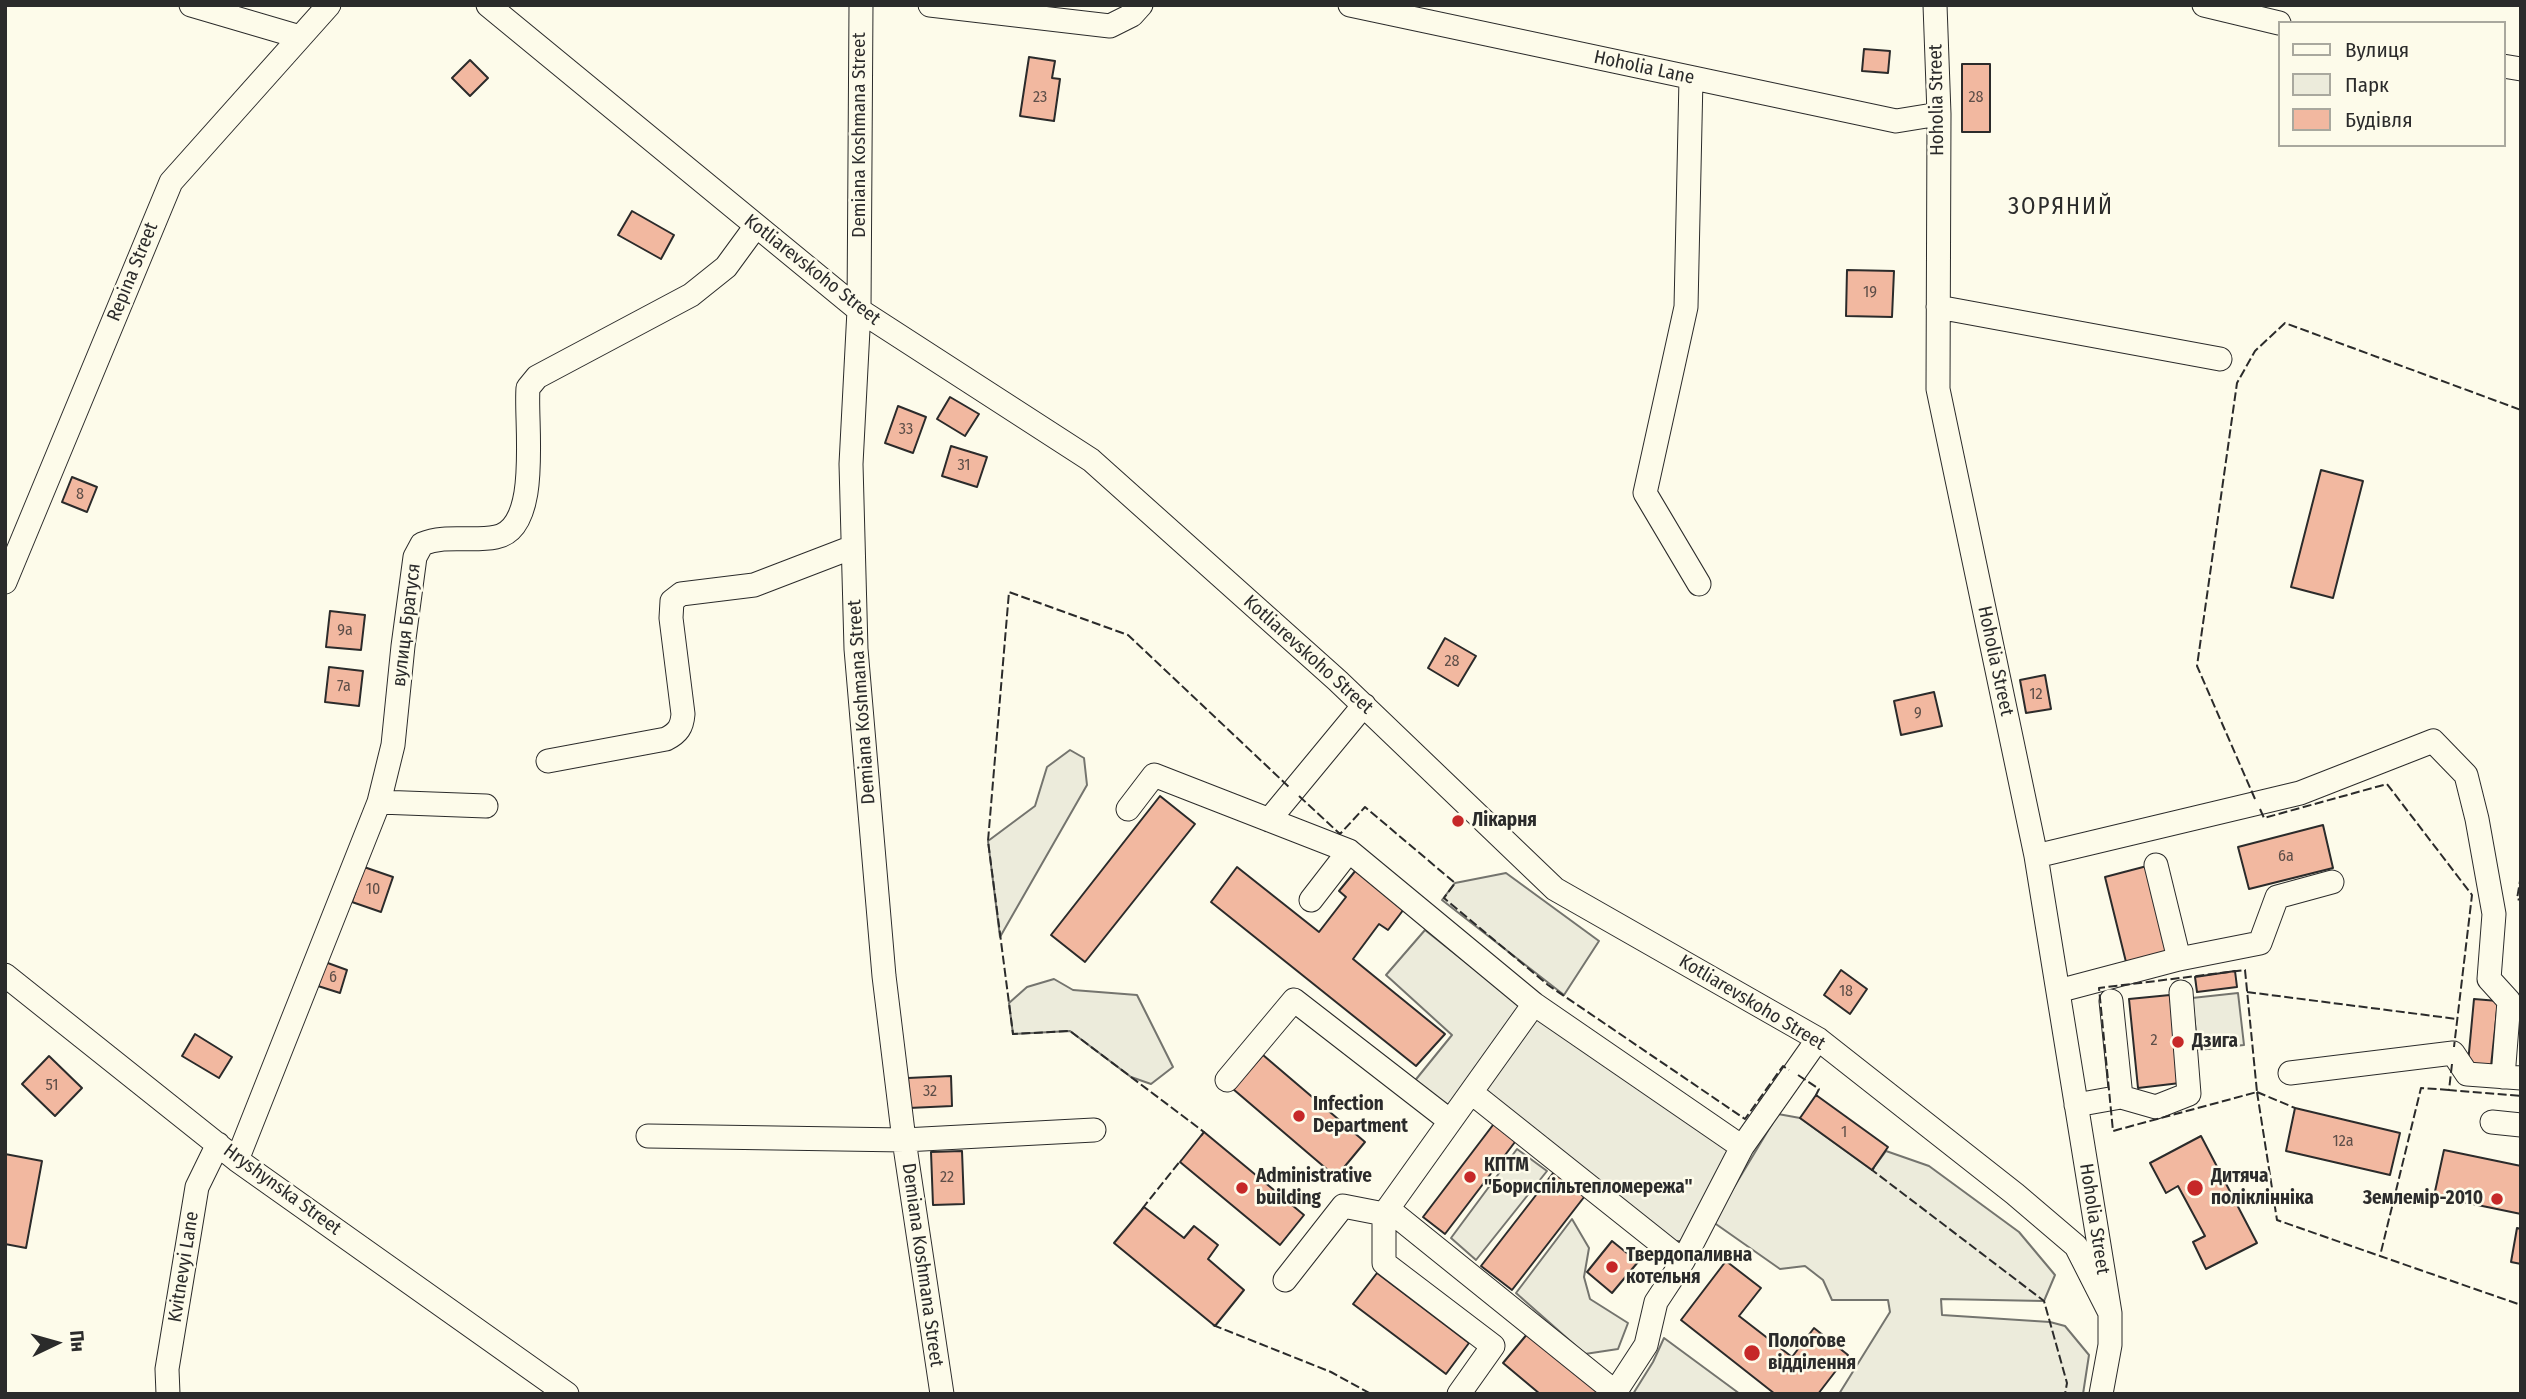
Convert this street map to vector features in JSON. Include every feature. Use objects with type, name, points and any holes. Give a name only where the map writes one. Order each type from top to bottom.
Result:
[{"type":"street","points":[[191,5],[300,37]]},
{"type":"street","name":"Repina Street","points":[[5,582],[171,182],[329,5]]},
{"type":"street","name":"Kotliarevskoho Street","points":[[488,5],[859,310],[1091,460],[1364,705],[1555,889],[1818,1039],[2004,1185],[2076,1246],[2110,1313]]},
{"type":"street","name":"Demiana Koshmana Street","points":[[861,5],[859,310],[851,464],[857,663],[884,976],[904,1140],[942,1394]]},
{"type":"street","points":[[930,5],[1110,26],[1132,15],[1141,5]]},
{"type":"street","name":"Hoholia Lane","points":[[1350,5],[1424,13],[1691,78],[1896,121],[1939,114]]},
{"type":"street","name":"Hoholia Street","points":[[1935,5],[1939,114],[1938,389],[2036,856],[2058,991],[2110,1313],[2110,1345],[2101,1394]]},
{"type":"street","points":[[2204,5],[2278,23]]},
{"type":"street","points":[[1691,78],[1686,307],[1645,493],[1699,584]]},
{"type":"street","name":"вулиця Братуся","points":[[237,1160],[379,802],[393,746],[415,557],[422,544],[434,539],[498,537],[514,527],[522,513],[527,494],[528,388],[537,377],[691,295],[726,267],[756,226]]},
{"type":"street","points":[[1938,307],[2220,359]]},
{"type":"street","points":[[548,761],[666,739],[677,733],[684,714],[671,618],[672,601],[681,594],[754,585],[853,547]]},
{"type":"street","points":[[1269,820],[1364,705]]},
{"type":"street","points":[[2036,856],[2300,793],[2433,741],[2466,775],[2477,819],[2494,914],[2489,979],[2509,1001],[2512,1078],[2467,1074],[2453,1053],[2290,1073]]},
{"type":"street","points":[[1128,808],[1154,775],[1349,851],[1534,1004],[1742,1147]]},
{"type":"street","points":[[379,802],[486,806]]},
{"type":"street","points":[[1311,900],[1349,851]]},
{"type":"street","points":[[2156,865],[2179,960]]},
{"type":"street","points":[[2058,991],[2179,960],[2260,943],[2277,897],[2332,882]]},
{"type":"street","name":"Hryshynska Street","points":[[5,975],[237,1160],[567,1394]]},
{"type":"street","points":[[2076,1105],[2121,1097],[2156,1107],[2189,1094],[2181,992]]},
{"type":"street","points":[[1227,1080],[1294,1000],[1450,1121]]},
{"type":"street","points":[[2111,1001],[2121,1097]]},
{"type":"street","points":[[1493,1346],[1384,1263],[1386,1212],[1534,1004]]},
{"type":"street","points":[[1285,1280],[1343,1206],[1386,1212],[1517,1313],[1614,1393],[1646,1345],[1656,1303],[1683,1261],[1742,1147],[1818,1039]]},
{"type":"street","points":[[1472,1093],[1683,1261]]},
{"type":"street","points":[[2492,1122],[2521,1125]]},
{"type":"street","points":[[648,1136],[904,1140],[1094,1130]]},
{"type":"street","name":"Kvitnevyi Lane","points":[[168,1394],[167,1369],[197,1187],[218,1144]]},
{"type":"street","points":[[1459,1394],[1517,1313]]},
{"type":"green space","points":[[1070,750],[1084,758],[1087,785],[1000,937],[988,841],[1035,806],[1047,767]]},
{"type":"green space","points":[[1506,873],[1599,941],[1564,995],[1442,900],[1455,883]]},
{"type":"green space","points":[[1425,930],[1521,1006],[1446,1109],[1413,1083],[1452,1035],[1386,975]]},
{"type":"green space","points":[[1054,979],[1073,990],[1137,995],[1173,1067],[1151,1084],[1131,1077],[1070,1031],[1013,1034],[1009,1003],[1027,987]]},
{"type":"green space","points":[[2238,993],[2244,1045],[2198,1050],[2192,998]]},
{"type":"green space","points":[[1537,1016],[1733,1150],[1683,1241],[1670,1241],[1483,1092]]},
{"type":"green space","points":[[1778,1114],[1800,1118],[1872,1170],[1886,1151],[1929,1166],[2019,1232],[2055,1275],[2044,1301],[1941,1299],[1942,1315],[2050,1322],[2065,1326],[2089,1355],[2083,1394],[1839,1394],[1890,1312],[1888,1300],[1832,1300],[1823,1280],[1805,1266],[1780,1269],[1713,1222]]},
{"type":"green space","points":[[1517,1149],[1547,1171],[1476,1260],[1451,1238]]},
{"type":"green space","points":[[1572,1219],[1589,1248],[1584,1277],[1590,1299],[1628,1323],[1618,1349],[1585,1354],[1516,1293]]},
{"type":"green space","points":[[1664,1338],[1740,1394],[1633,1394]]},
{"type":"building","points":[[1864,49],[1890,51],[1888,73],[1862,71]]},
{"type":"building","points":[[1029,57],[1055,61],[1052,78],[1060,79],[1054,121],[1020,116]]},
{"type":"building","points":[[470,60],[488,78],[470,96],[452,78]]},
{"type":"building","points":[[1962,64],[1990,64],[1990,132],[1962,132]]},
{"type":"building","points":[[632,211],[674,235],[661,259],[618,235]]},
{"type":"building","points":[[1847,270],[1894,271],[1892,317],[1846,316]]},
{"type":"building","points":[[950,397],[979,414],[965,436],[937,419]]},
{"type":"building","points":[[898,406],[926,417],[913,453],[885,443]]},
{"type":"building","points":[[951,446],[987,457],[977,487],[942,476]]},
{"type":"building","points":[[2321,470],[2363,481],[2333,598],[2291,587]]},
{"type":"building","points":[[72,477],[97,487],[87,512],[62,502]]},
{"type":"building","points":[[330,611],[365,615],[361,650],[326,647]]},
{"type":"building","points":[[1445,638],[1476,656],[1458,686],[1428,668]]},
{"type":"building","points":[[329,667],[363,671],[359,706],[325,702]]},
{"type":"building","points":[[2045,675],[2051,709],[2026,713],[2020,680]]},
{"type":"building","points":[[1934,692],[1942,726],[1901,735],[1894,701]]},
{"type":"building","points":[[1160,796],[1195,824],[1085,962],[1051,935]]},
{"type":"building","points":[[2323,825],[2333,868],[2249,889],[2238,847]]},
{"type":"building","points":[[2147,866],[2168,951],[2126,962],[2105,877]]},
{"type":"building","points":[[364,867],[393,877],[381,912],[352,902]]},
{"type":"building","points":[[1237,867],[1319,932],[1346,897],[1339,891],[1356,870],[1404,909],[1388,930],[1379,924],[1353,959],[1445,1034],[1416,1066],[1211,902]]},
{"type":"building","points":[[325,962],[347,970],[340,993],[318,986]]},
{"type":"building","points":[[1841,970],[1867,989],[1850,1014],[1824,995]]},
{"type":"building","points":[[2235,971],[2237,987],[2197,992],[2195,977]]},
{"type":"building","points":[[2170,995],[2180,1083],[2138,1088],[2129,999]]},
{"type":"building","points":[[2474,999],[2498,1001],[2491,1066],[2468,1063]]},
{"type":"building","points":[[195,1034],[232,1057],[219,1078],[182,1056]]},
{"type":"building","name":"Infection Department","points":[[1263,1055],[1365,1142],[1336,1177],[1233,1089]]},
{"type":"building","points":[[49,1056],[82,1088],[55,1116],[22,1084]]},
{"type":"building","points":[[951,1076],[952,1106],[909,1108],[908,1078]]},
{"type":"building","points":[[1816,1095],[1888,1147],[1872,1170],[1800,1118]]},
{"type":"building","points":[[2295,1108],[2400,1133],[2390,1175],[2286,1151]]},
{"type":"building","name":"КПТМ \"Бориспільтепломережа\"","points":[[1496,1121],[1518,1138],[1445,1234],[1423,1217]]},
{"type":"building","name":"Administrative building","points":[[1204,1132],[1304,1215],[1280,1245],[1180,1162]]},
{"type":"building","name":"Дитяча поліклінніка","points":[[2201,1136],[2257,1243],[2206,1269],[2193,1242],[2205,1236],[2178,1186],[2166,1193],[2150,1163]]},
{"type":"building","points":[[2444,1150],[2521,1166],[2521,1214],[2434,1196]]},
{"type":"building","points":[[962,1151],[964,1204],[933,1205],[931,1152]]},
{"type":"building","points":[[5,1154],[42,1161],[26,1248],[5,1244]]},
{"type":"building","points":[[1557,1168],[1588,1192],[1512,1290],[1481,1266]]},
{"type":"building","points":[[1144,1207],[1184,1238],[1194,1226],[1218,1245],[1208,1259],[1244,1290],[1215,1326],[1114,1243]]},
{"type":"building","points":[[2517,1228],[2521,1229],[2521,1264],[2511,1262]]},
{"type":"building","name":"Твердопаливна котельня","points":[[1612,1241],[1638,1262],[1612,1293],[1587,1272]]},
{"type":"building","points":[[1726,1261],[1761,1288],[1739,1316],[1792,1357],[1814,1328],[1848,1355],[1818,1394],[1775,1394],[1681,1320]]},
{"type":"building","points":[[1377,1273],[1469,1343],[1446,1374],[1353,1304]]},
{"type":"building","points":[[1528,1333],[1598,1391],[1595,1394],[1540,1394],[1503,1363]]},
{"type":"fence","points":[[2255,799],[2197,666],[2237,383],[2255,351],[2285,323],[2521,410]]},
{"type":"fence","points":[[1201,1136],[1204,1132],[1070,1031],[1013,1034],[988,841],[1009,592],[1128,635],[1289,787]]},
{"type":"fence","points":[[2260,809],[2264,818],[2387,784],[2472,895],[2454,1047]]},
{"type":"fence","points":[[1299,796],[1340,834],[1365,807],[1455,883],[1444,898],[1548,985],[1745,1119],[1783,1066],[1789,1070]]},
{"type":"fence","points":[[2521,875],[2517,899],[2521,900]]},
{"type":"fence","points":[[2245,970],[2257,1092],[2113,1131],[2099,988],[2245,970]]},
{"type":"fence","points":[[2247,992],[2457,1019]]},
{"type":"fence","points":[[2452,1064],[2449,1090],[2521,1096]]},
{"type":"fence","points":[[1798,1075],[1819,1089],[1816,1095],[1818,1097]]},
{"type":"fence","points":[[2449,1090],[2421,1088],[2380,1256],[2521,1305]]},
{"type":"fence","points":[[2257,1092],[2277,1220],[2380,1256]]},
{"type":"fence","points":[[2257,1092],[2295,1108]]},
{"type":"fence","points":[[1142,1209],[1181,1160]]},
{"type":"fence","points":[[1874,1168],[1872,1170],[2044,1301],[2067,1383],[2065,1394]]},
{"type":"fence","points":[[1213,1325],[1331,1372],[1371,1394]]},
{"type":"place","name":"Лікарня","points":[[1458,821]]},
{"type":"place","name":"Дзига","points":[[2178,1042]]},
{"type":"place","name":"Infection Department","points":[[1299,1116]]},
{"type":"place","name":"КПТМ \"Бориспільтепломережа\"","points":[[1470,1177]]},
{"type":"place","name":"Administrative building","points":[[1242,1188]]},
{"type":"place","name":"Дитяча поліклінніка","points":[[2195,1188]]},
{"type":"place","name":"Землемір-2010","points":[[2497,1199]]},
{"type":"place","name":"Твердопаливна котельня","points":[[1612,1267]]},
{"type":"place","name":"Пологове відділення","points":[[1752,1353]]},
{"type":"district","name":"ЗОРЯНИЙ","points":[[2061,208]]}]
